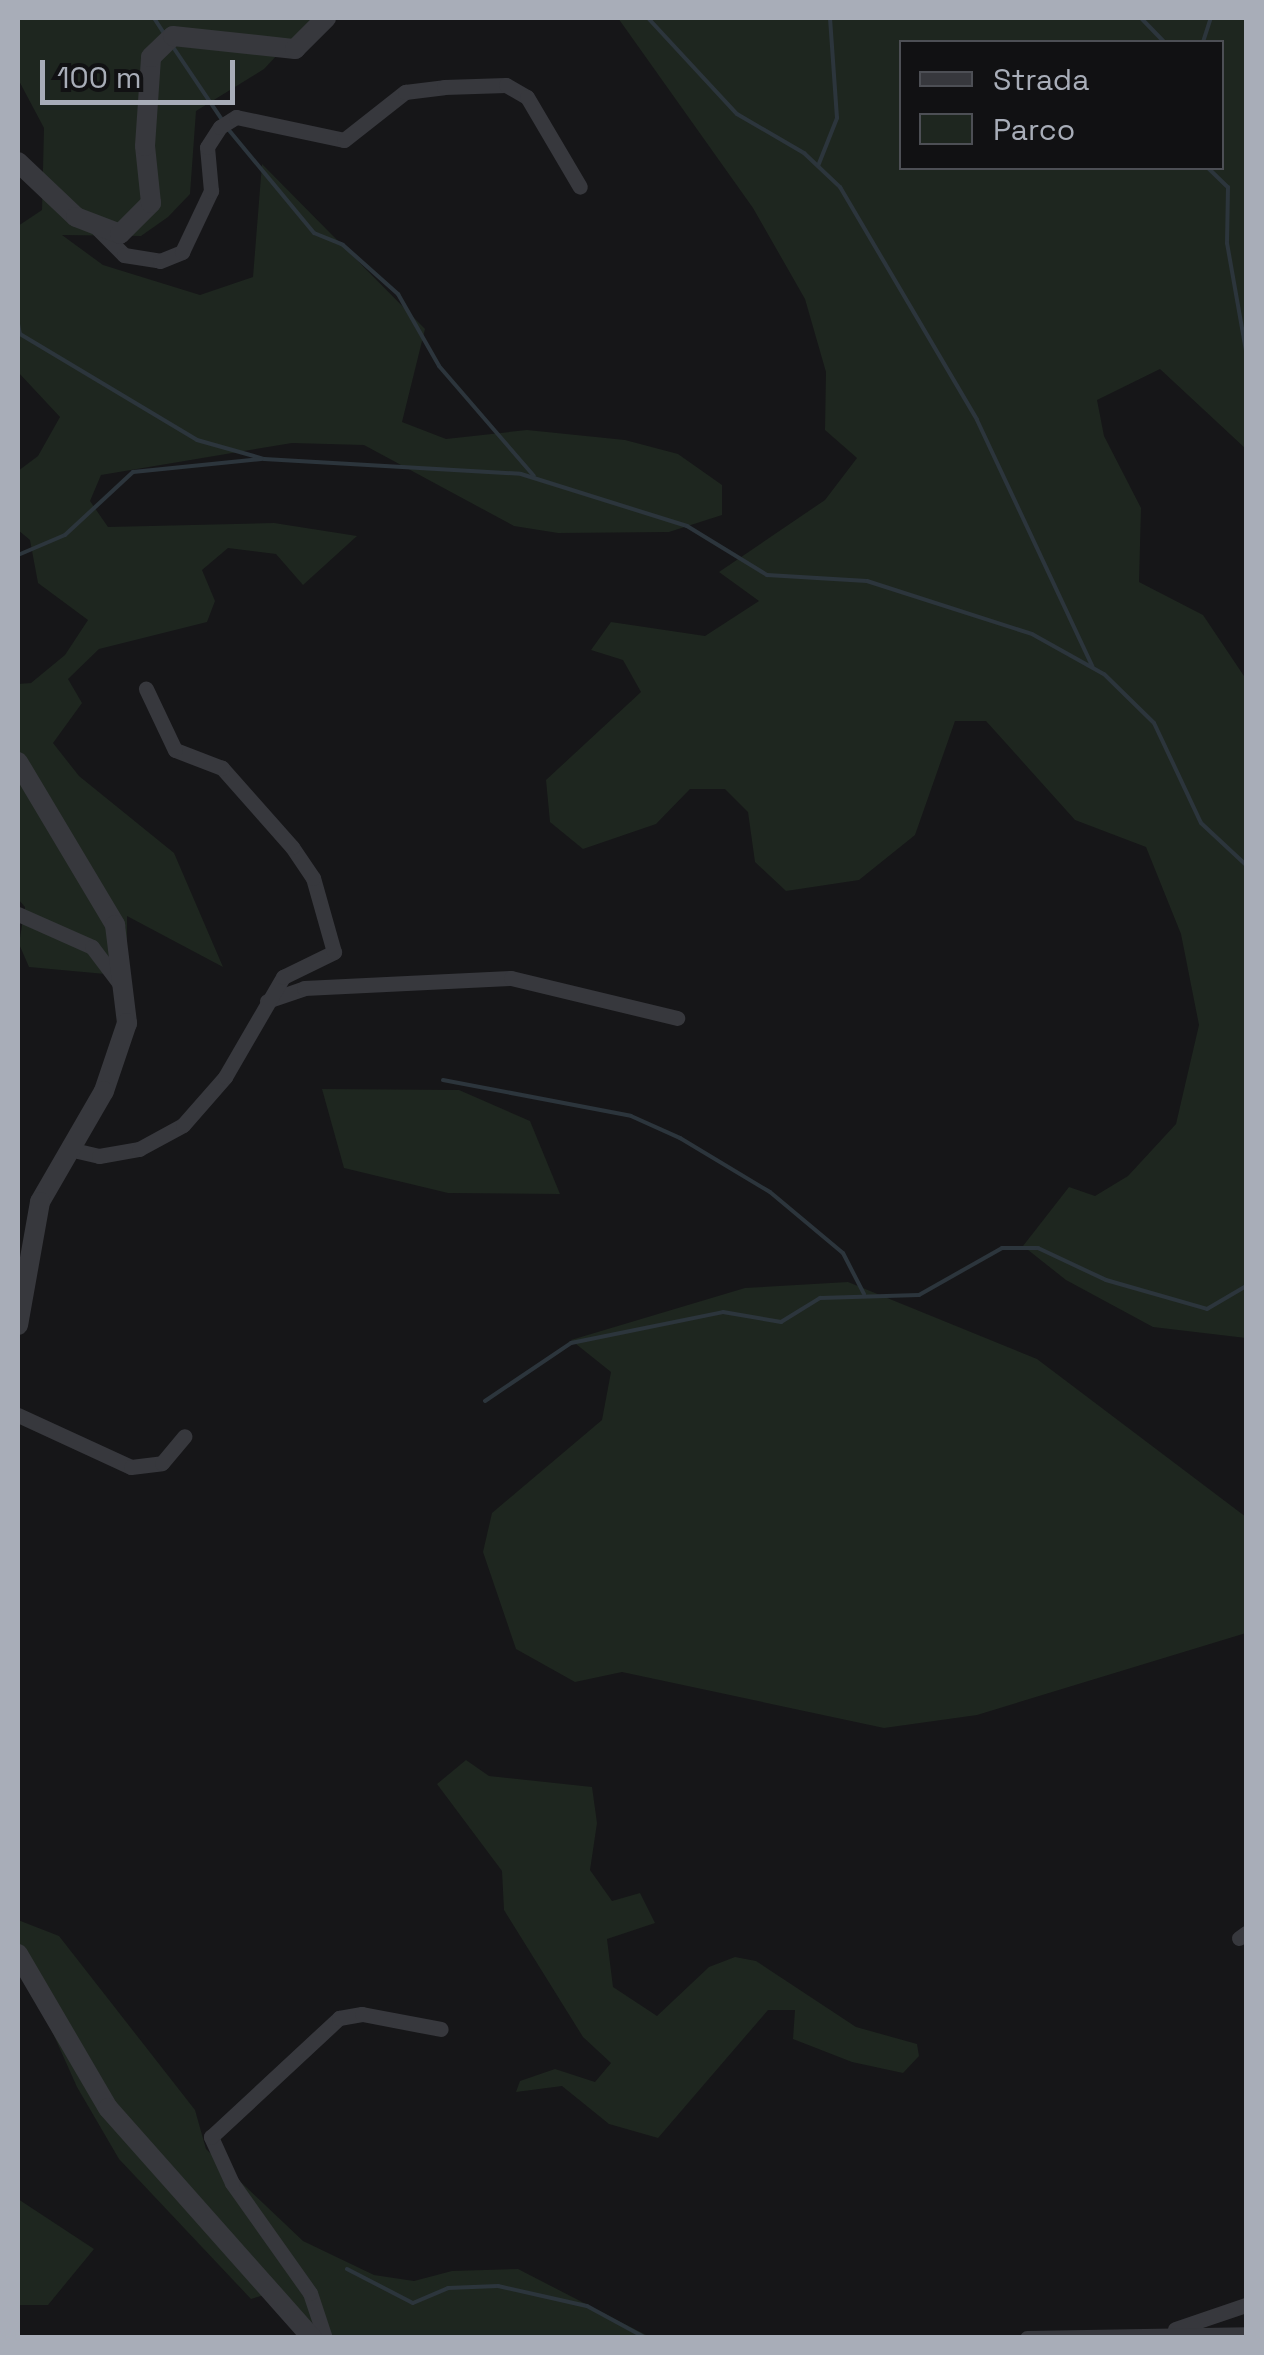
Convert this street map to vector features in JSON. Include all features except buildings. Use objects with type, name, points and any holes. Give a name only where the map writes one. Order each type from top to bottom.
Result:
[{"type":"street","points":[[97,228],[120,234],[152,203],[145,146],[151,57],[173,36],[295,49],[326,18]]},
{"type":"street","points":[[18,162],[124,255],[160,261],[182,252],[212,192],[207,147],[220,127],[236,117],[344,140],[406,92],[506,86],[527,97],[580,187]]},
{"type":"street","points":[[69,1149],[99,1156],[139,1149],[183,1125],[225,1077],[283,977],[334,952],[313,878],[222,768],[175,750],[146,690]]},
{"type":"street","points":[[18,762],[58,837],[100,890],[115,925],[126,992],[121,1055],[40,1202],[18,1325]]},
{"type":"street","points":[[18,914],[92,946],[126,992]]},
{"type":"street","points":[[266,1001],[304,988],[511,978],[676,1018]]},
{"type":"street","points":[[18,1414],[131,1468],[162,1463],[185,1436]]},
{"type":"street","points":[[18,1954],[108,2108],[312,2338]]},
{"type":"street","points":[[325,2338],[310,2292],[232,2183],[211,2136],[339,2018],[362,2014],[441,2030]]},
{"type":"street","points":[[1161,2334],[1246,2305]]},
{"type":"street","points":[[1027,2338],[1246,2334]]},
{"type":"green space","points":[[18,18],[312,18],[264,69],[196,111],[190,194],[168,217],[141,236],[62,235],[103,265],[200,295],[253,277],[262,164],[425,329],[402,422],[446,439],[527,430],[625,440],[678,454],[722,485],[722,515],[669,532],[558,533],[514,526],[364,445],[292,443],[101,475],[90,501],[108,527],[274,523],[357,536],[303,585],[276,554],[228,548],[202,570],[215,601],[207,622],[99,649],[68,679],[82,703],[53,743],[79,776],[174,853],[223,967],[127,916],[127,976],[29,967],[19,944],[25,907],[18,899],[18,684],[31,683],[65,655],[88,620],[38,583],[30,540],[18,530],[18,471],[38,456],[60,417],[18,372],[18,226],[42,210],[44,128],[18,79]]},
{"type":"green space","points":[[618,18],[1246,18],[1246,449],[1160,369],[1097,400],[1104,436],[1141,508],[1139,582],[1203,615],[1246,679],[1246,1338],[1153,1327],[1066,1280],[1023,1246],[1069,1187],[1095,1196],[1128,1176],[1176,1124],[1199,1025],[1181,934],[1146,847],[1075,820],[986,721],[955,721],[915,835],[859,880],[786,891],[755,862],[748,812],[725,789],[690,789],[656,824],[583,849],[550,822],[546,780],[641,692],[623,660],[591,650],[611,622],[705,636],[759,601],[719,572],[825,500],[857,458],[825,430],[826,372],[805,299],[753,208]]},
{"type":"green space","points":[[322,1089],[459,1090],[530,1121],[560,1194],[448,1193],[344,1168]]},
{"type":"green space","points":[[848,1282],[1037,1359],[1246,1517],[1246,1633],[977,1715],[884,1728],[622,1672],[575,1682],[516,1649],[483,1552],[492,1513],[602,1420],[611,1372],[571,1340],[745,1288]]},
{"type":"green space","points":[[466,1760],[489,1776],[592,1787],[597,1823],[590,1870],[612,1901],[640,1893],[655,1923],[607,1939],[613,1987],[657,2016],[709,1967],[735,1957],[756,1961],[856,2027],[917,2044],[919,2056],[903,2073],[852,2062],[793,2039],[795,2010],[768,2010],[658,2138],[609,2124],[562,2086],[516,2092],[520,2081],[555,2069],[595,2082],[611,2063],[583,2037],[504,1910],[502,1871],[437,1784]]},
{"type":"green space","points":[[18,1920],[59,1936],[195,2110],[206,2149],[303,2241],[374,2275],[414,2281],[452,2271],[518,2269],[650,2337],[319,2336],[281,2290],[251,2299],[119,2159],[77,2087],[18,1955]]},
{"type":"green space","points":[[18,2199],[94,2249],[48,2305],[18,2305]]},
{"type":"waterway","points":[[154,18],[165,35]]},
{"type":"waterway","points":[[648,18],[737,114],[804,153],[840,187],[977,420],[1092,666]]},
{"type":"waterway","points":[[818,166],[837,118],[830,18]]},
{"type":"waterway","points":[[1141,18],[1162,40]]},
{"type":"waterway","points":[[1204,40],[1211,18]]},
{"type":"waterway","points":[[173,47],[223,121]]},
{"type":"waterway","points":[[228,129],[314,233],[343,245],[398,294],[439,366],[534,476]]},
{"type":"waterway","points":[[1210,170],[1228,187],[1227,243],[1246,351]]},
{"type":"waterway","points":[[18,324],[20,334],[197,440],[264,459],[521,474],[687,526],[767,575],[867,581],[1032,634],[1104,674],[1154,723],[1201,823],[1246,865]]},
{"type":"waterway","points":[[18,555],[65,535],[133,472],[261,459]]},
{"type":"waterway","points":[[443,1080],[631,1116],[680,1138],[770,1192],[843,1253],[864,1294]]},
{"type":"waterway","points":[[485,1401],[571,1343],[723,1312],[781,1322],[820,1298],[919,1295],[1002,1248],[1038,1248],[1106,1280],[1207,1309],[1246,1286]]},
{"type":"waterway","points":[[347,2269],[413,2303],[448,2288],[498,2286],[587,2306],[646,2338]]}]
